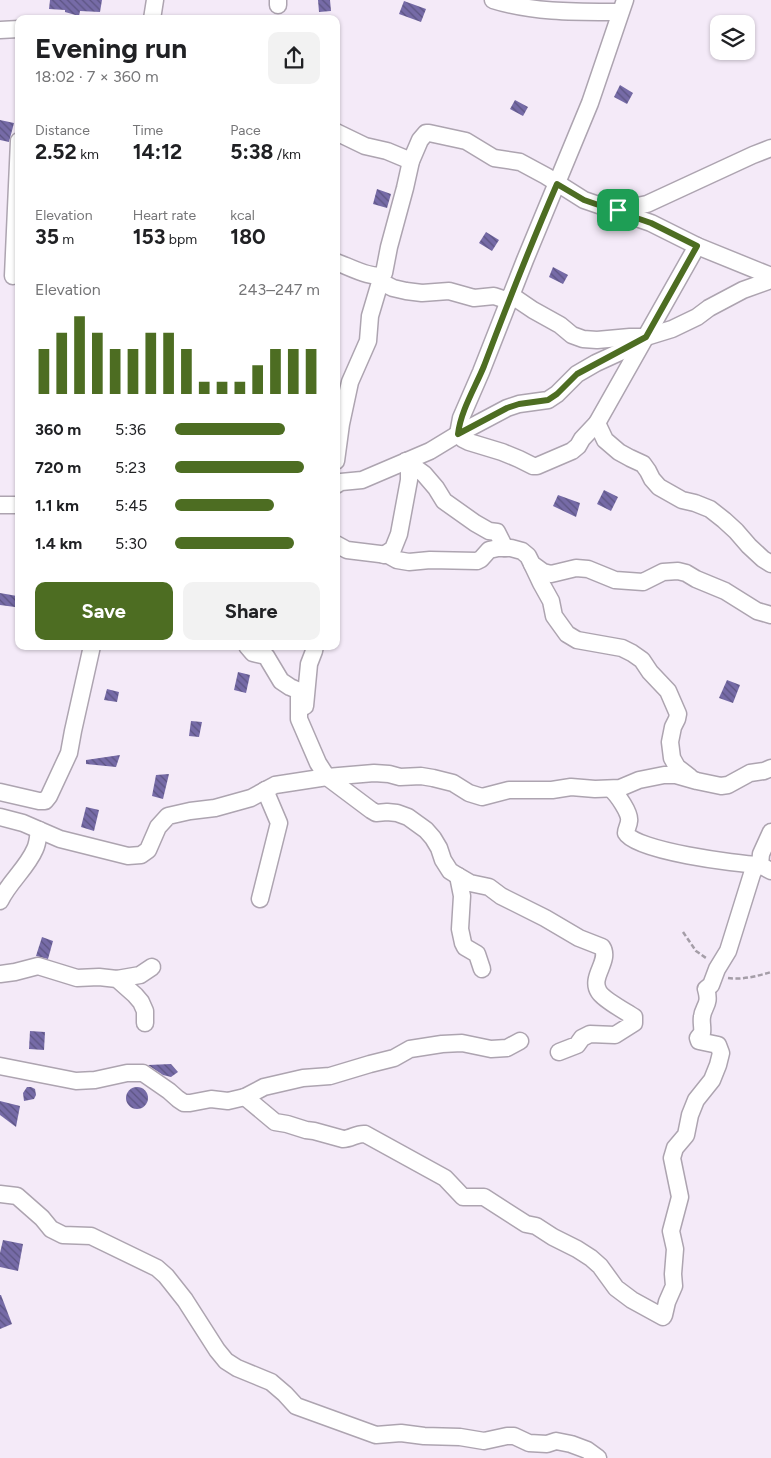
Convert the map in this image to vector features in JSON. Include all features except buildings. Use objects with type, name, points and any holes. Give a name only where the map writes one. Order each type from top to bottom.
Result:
[{"type":"street","points":[[153,15],[155,0]]},
{"type":"street","points":[[458,434],[462,418],[590,103],[622,6],[541,10],[493,0]]},
{"type":"street","points":[[0,30],[15,29]]},
{"type":"street","points":[[340,431],[350,382],[368,341],[370,316],[380,277],[384,273],[411,161],[426,133],[466,141],[494,158],[520,162],[584,200],[618,210],[668,230],[697,246],[771,276]]},
{"type":"street","points":[[340,134],[365,146],[388,151],[411,161]]},
{"type":"street","points":[[618,210],[648,204],[753,154],[771,148]]},
{"type":"street","points":[[10,277],[15,201]]},
{"type":"street","points":[[458,434],[469,442],[502,452],[533,466],[572,451],[597,423],[697,246]]},
{"type":"street","points":[[340,263],[380,277],[393,288],[406,291],[449,291],[474,298],[494,296],[510,298],[560,325],[572,335],[583,338],[597,340],[630,336],[646,337]]},
{"type":"street","points":[[340,483],[362,480],[408,462],[507,408],[519,404],[548,400],[557,394],[577,374],[646,337],[697,317],[709,308],[743,290],[771,280]]},
{"type":"street","points":[[597,423],[605,440],[619,452],[643,464],[659,488],[682,500],[710,509],[736,531],[762,559],[771,564]]},
{"type":"street","points":[[408,462],[424,474],[444,501],[475,523],[497,532],[505,548]]},
{"type":"street","points":[[384,555],[393,549],[400,534],[409,480],[408,462]]},
{"type":"street","points":[[0,505],[15,505]]},
{"type":"street","points":[[340,546],[347,550],[384,555],[410,562],[430,560],[473,562],[480,559],[489,550],[511,548],[522,551],[528,556],[551,600],[554,616],[567,634],[577,640],[622,648],[632,653],[642,660],[650,672],[668,691],[678,714],[670,742],[672,758],[677,767],[693,780]]},
{"type":"street","points":[[532,564],[543,572],[551,574],[576,568],[588,569],[622,581],[643,582],[663,572],[678,571],[733,596],[757,611],[771,615]]},
{"type":"street","points":[[0,792],[39,801],[45,801],[50,796],[69,753],[72,731],[91,650]]},
{"type":"street","points":[[250,650],[253,653],[266,656],[282,681],[297,690],[300,697],[299,719],[318,763],[327,777],[376,813],[397,813],[408,817],[426,830],[439,848],[443,860],[450,871],[458,876],[470,883],[489,887],[501,896],[546,918],[578,938],[602,947],[605,954],[596,983],[599,992],[632,1016],[634,1023],[615,1035],[590,1034],[582,1038],[577,1045],[559,1052]]},
{"type":"street","points":[[304,733],[307,728],[305,715],[308,664],[314,650]]},
{"type":"street","points":[[0,816],[24,823],[60,839],[128,856],[141,855],[148,850],[158,827],[168,816],[215,808],[251,798],[275,785],[327,777],[374,773],[400,777],[421,776],[453,783],[469,793],[482,797],[509,790],[552,790],[571,787],[612,789],[620,788],[639,780],[664,775],[676,775],[722,786],[728,785],[750,773],[771,768]]},
{"type":"street","points":[[612,789],[629,817],[630,822],[626,833],[631,839],[648,847],[765,868]]},
{"type":"street","points":[[260,899],[279,823],[265,790]]},
{"type":"street","points":[[0,901],[6,889],[35,849],[39,830]]},
{"type":"street","points":[[765,868],[761,854],[771,832]]},
{"type":"street","points":[[245,1097],[275,1122],[343,1139],[365,1134],[444,1178],[463,1197],[484,1197],[526,1224],[536,1226],[591,1258],[600,1266],[616,1288],[662,1318],[666,1302],[674,1286],[675,1249],[671,1232],[680,1197],[672,1158],[676,1148],[686,1135],[690,1115],[696,1100],[712,1080],[721,1053],[718,1045],[699,1041],[698,1038],[702,1033],[702,1016],[708,1004],[706,990],[711,985],[717,969],[728,951],[752,874],[755,868],[765,868]]},
{"type":"street","points":[[458,876],[462,896],[460,929],[463,943],[465,947],[478,954],[482,969]]},
{"type":"street","points":[[0,974],[38,966],[77,978],[99,976],[117,979],[140,975],[152,967]]},
{"type":"street","points":[[117,979],[141,1002],[145,1011],[145,1023]]},
{"type":"street","points":[[0,1066],[76,1081],[95,1080],[128,1072],[143,1073],[184,1103],[211,1099],[228,1101],[245,1097],[264,1087],[303,1078],[330,1076],[394,1058],[410,1049],[462,1043],[491,1049],[508,1048],[520,1041]]},
{"type":"street","points":[[0,1194],[17,1196],[42,1218],[51,1229],[63,1236],[91,1236],[157,1268],[166,1276],[185,1300],[226,1361],[271,1382],[296,1406],[376,1435],[402,1433],[484,1441],[514,1436],[529,1443],[548,1444],[556,1441],[571,1444],[586,1450],[598,1458]]},
{"type":"route","points":[[557,184],[584,200],[618,210],[668,230],[697,246],[646,337],[577,374],[557,394],[548,400],[519,404],[507,408],[458,434],[462,418],[524,260],[557,184]]}]
